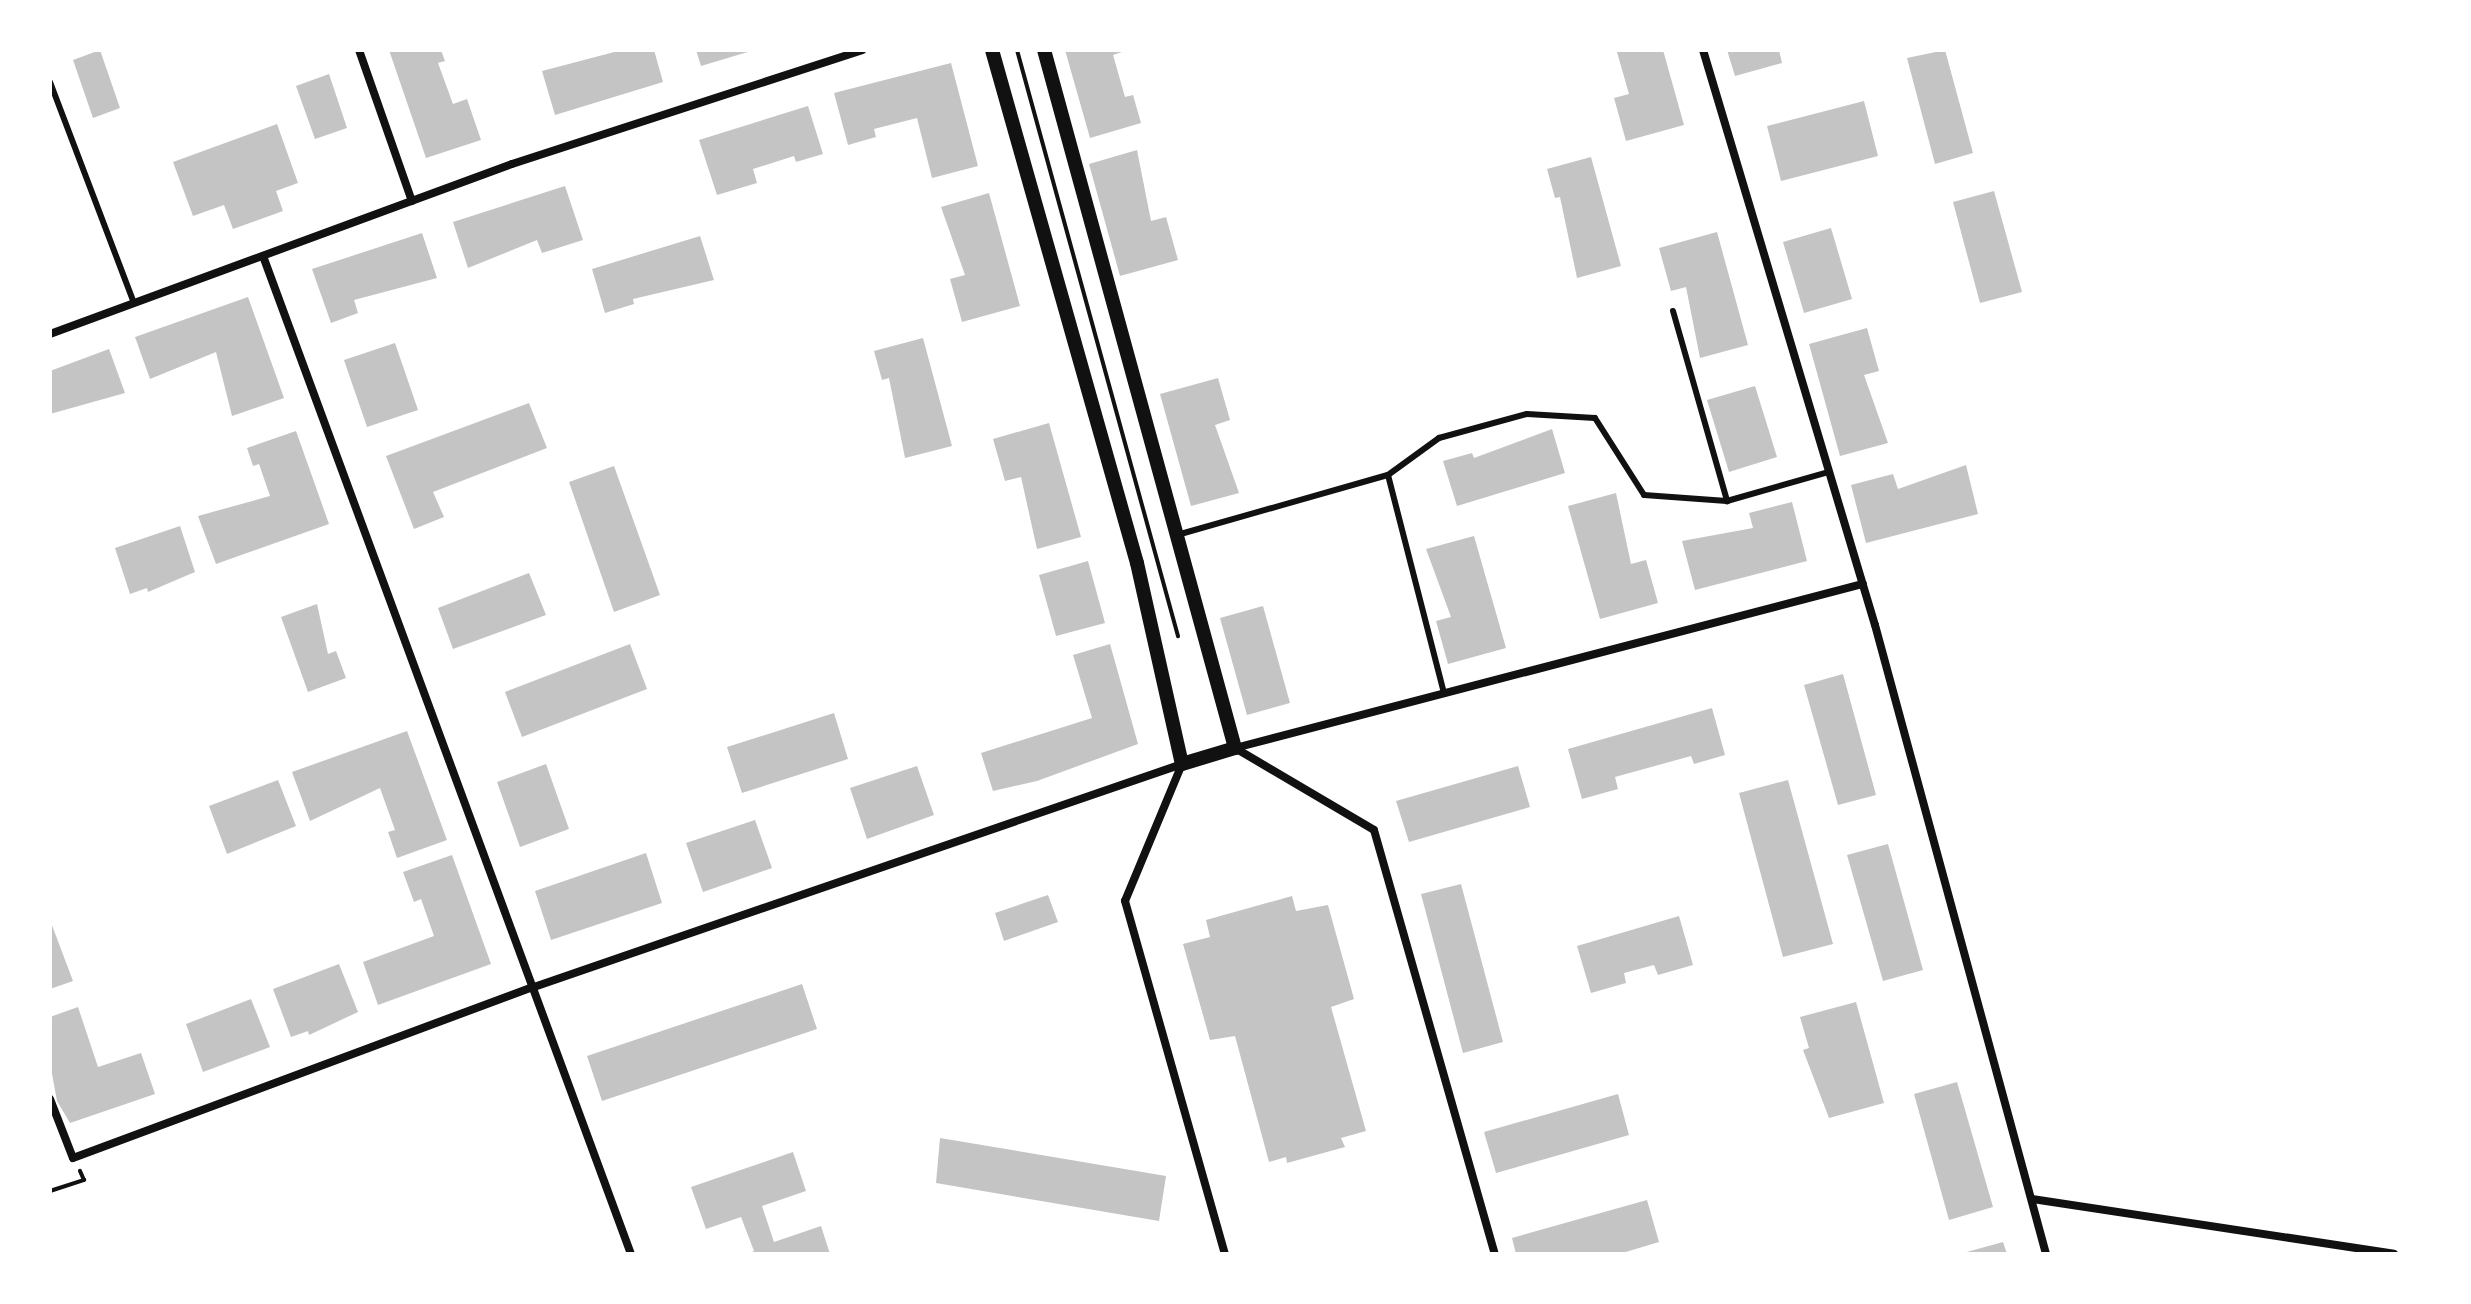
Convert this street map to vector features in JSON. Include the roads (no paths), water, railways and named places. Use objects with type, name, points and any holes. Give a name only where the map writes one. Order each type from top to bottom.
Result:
[{"type":"street","points":[[359,50],[412,201]]},
{"type":"street","points":[[50,334],[412,201],[862,50]]},
{"type":"street","points":[[992,50],[1137,563],[1182,764],[1125,901],[1225,1254]]},
{"type":"street","points":[[1044,50],[1235,748],[1374,830],[1495,1254]]},
{"type":"street","points":[[1703,50],[1863,584],[2046,1254]]},
{"type":"street","points":[[263,256],[631,1254]]},
{"type":"street","points":[[50,1099],[73,1158],[534,987],[1182,764],[1863,584]]},
{"type":"street","points":[[2032,1199],[2394,1254]]},
{"type":"lane","points":[[50,82],[134,303]]},
{"type":"lane","points":[[1673,311],[1727,501]]},
{"type":"lane","points":[[1177,535],[1388,475],[1439,438],[1527,414],[1595,418],[1644,495],[1727,501],[1829,472]]},
{"type":"lane","points":[[1388,475],[1444,693]]}]
